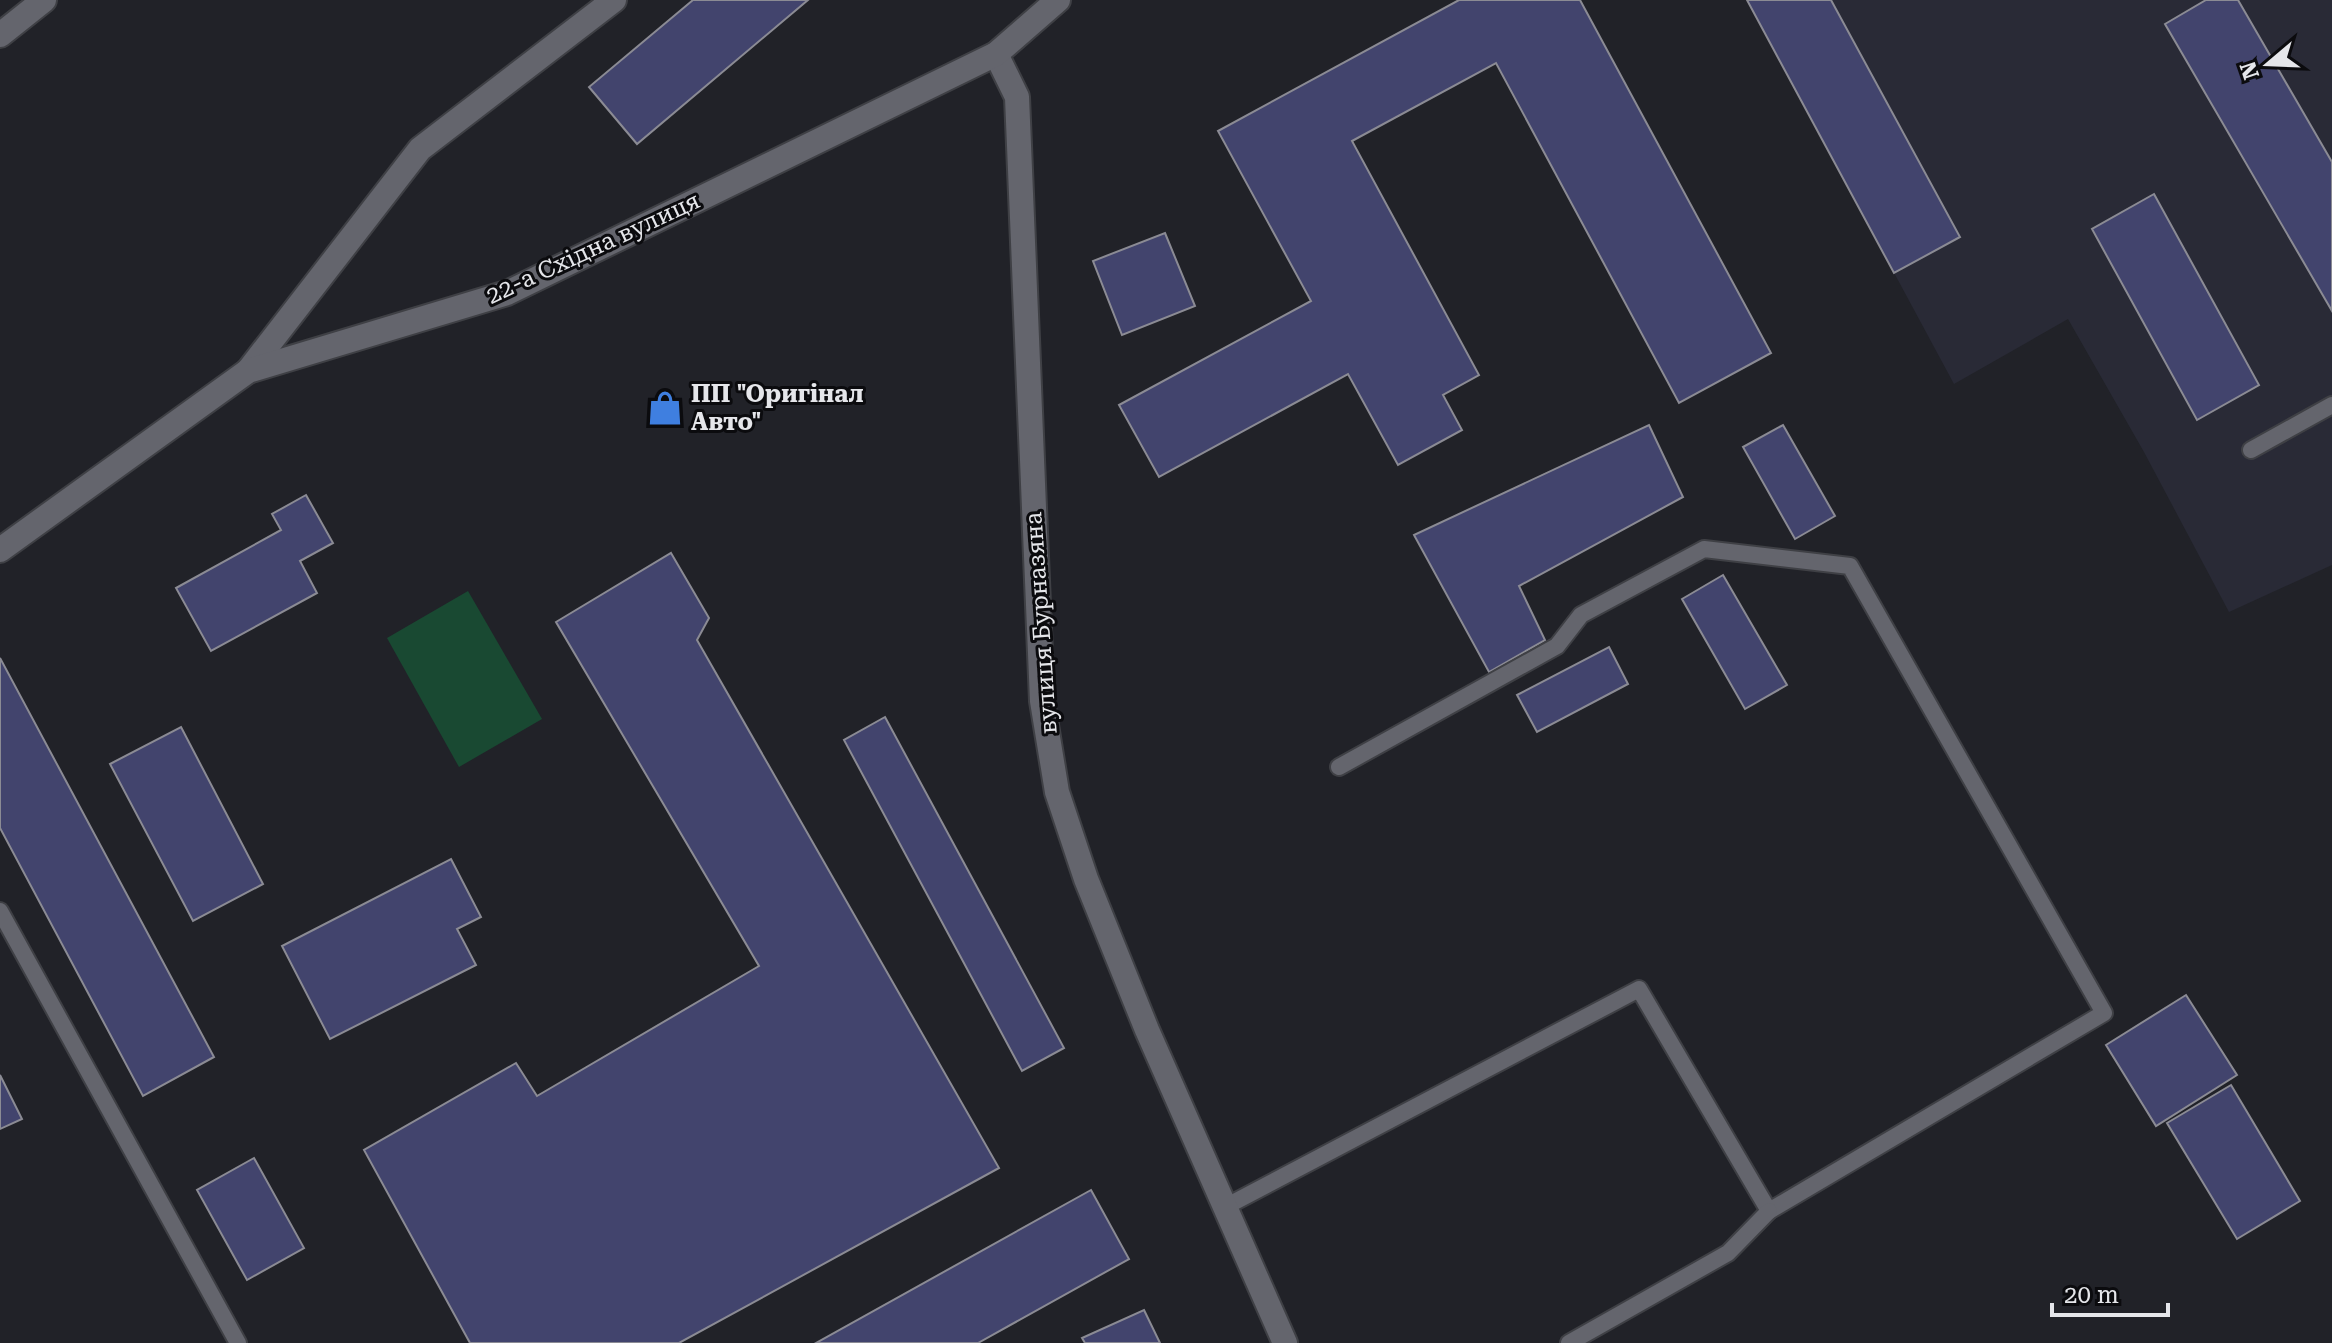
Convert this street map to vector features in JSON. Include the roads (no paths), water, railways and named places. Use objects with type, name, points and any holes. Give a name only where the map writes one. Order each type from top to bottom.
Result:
[{"type":"street","points":[[0,35],[44,0]]},
{"type":"street","points":[[248,371],[420,149],[614,0]]},
{"type":"street","name":"22-а Східна вулиця","points":[[0,550],[248,371],[507,293],[996,54],[1058,0]]},
{"type":"street","name":"вулиця Бурназяна","points":[[996,54],[1017,97],[1042,701],[1057,792],[1091,893],[1223,1208],[1285,1343]]},
{"type":"lane","points":[[2251,450],[2332,405]]},
{"type":"lane","points":[[1339,767],[1557,646],[1581,615],[1704,549],[1850,566],[2104,1013],[1769,1211],[1728,1253],[1569,1343]]},
{"type":"lane","points":[[0,911],[238,1343]]},
{"type":"lane","points":[[1223,1208],[1639,989],[1769,1211]]},
{"type":"place","name":"ПП \"Оригінал Авто\"","points":[[665,408]]}]
